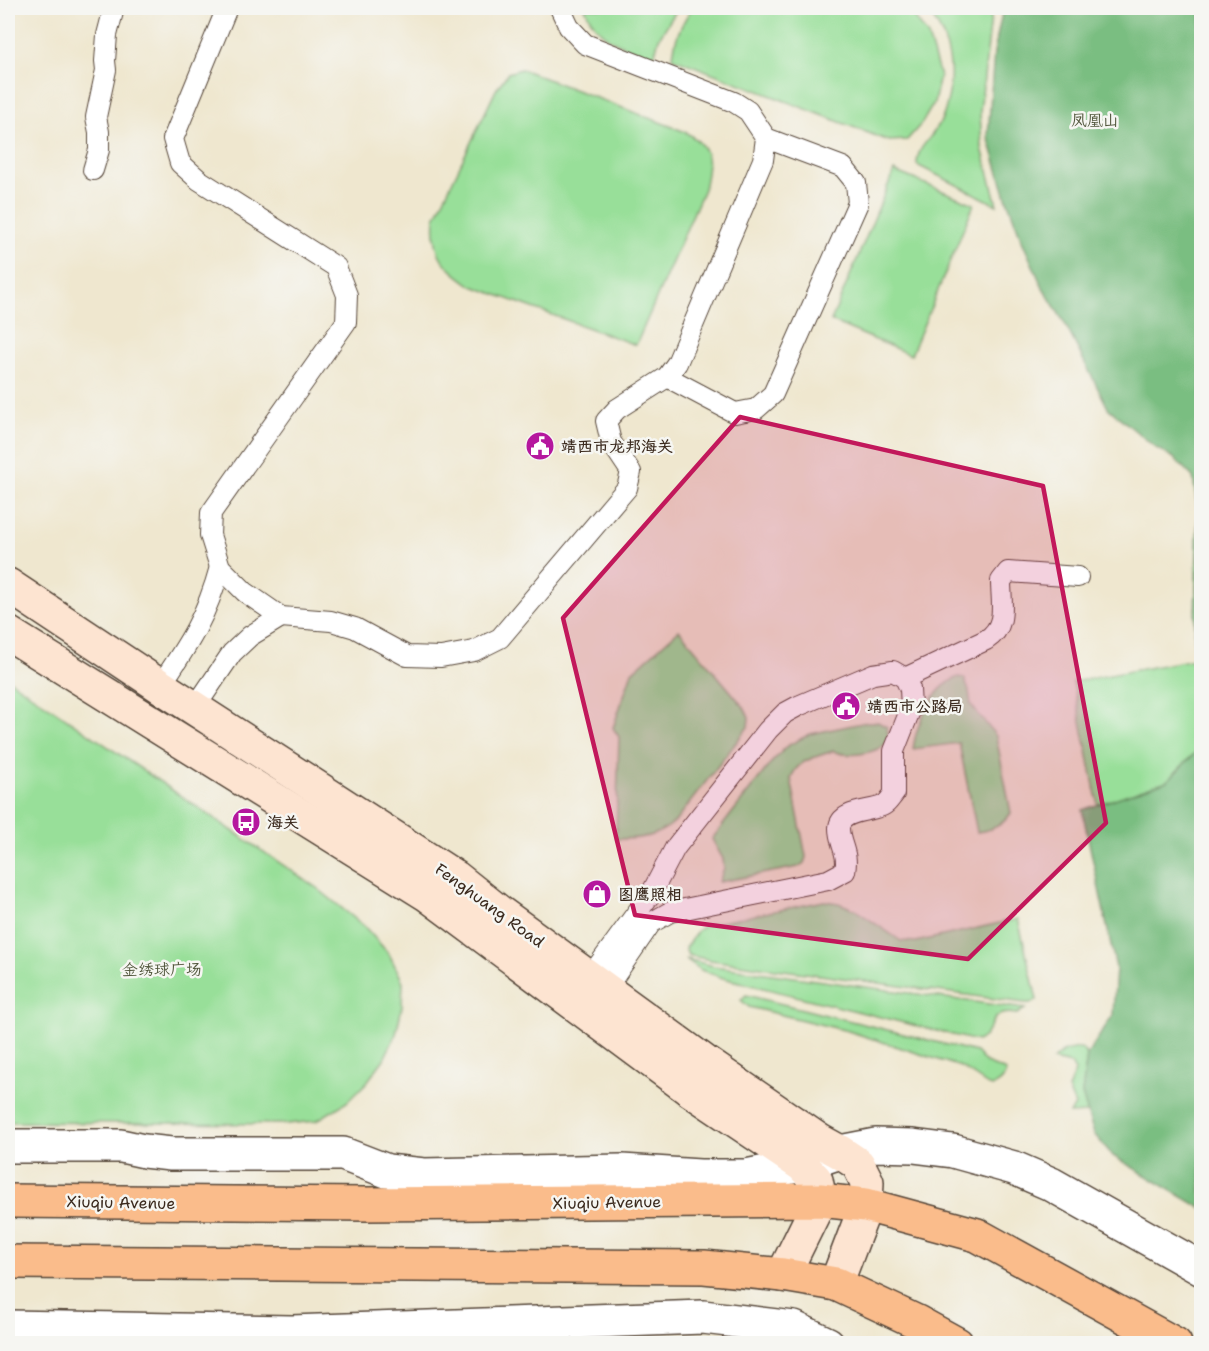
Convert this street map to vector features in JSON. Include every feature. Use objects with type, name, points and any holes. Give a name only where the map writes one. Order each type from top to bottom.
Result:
[{"type":"main road","name":"Fenghuang Road","points":[[8,585],[194,709],[455,877],[499,912],[705,1062],[820,1141],[858,1164],[867,1182],[866,1205],[836,1284]]},
{"type":"main road","name":"Fenghuang Road","points":[[8,633],[428,895],[688,1089],[802,1165],[816,1180],[820,1200]]},
{"type":"main road","name":"Xiuqiu Avenue","points":[[8,1201],[378,1204],[820,1200],[866,1205],[976,1235],[1175,1344]]},
{"type":"main road","points":[[783,1275],[820,1200]]},
{"type":"main road","points":[[8,1262],[704,1266],[836,1284],[917,1322],[957,1344]]},
{"type":"street","points":[[8,1146],[122,1146],[171,1154],[343,1154],[387,1171],[424,1175],[622,1171],[700,1176],[746,1176],[802,1165],[840,1152],[876,1145],[913,1146],[952,1151],[1014,1168],[1051,1184],[1202,1269]]},
{"type":"street","points":[[8,1327],[292,1332],[703,1317],[794,1328],[828,1344]]},
{"type":"lane","points":[[93,170],[99,150],[96,117],[106,70],[107,35],[114,8]]},
{"type":"lane","points":[[227,8],[173,139],[180,163],[199,180],[336,267],[347,295],[346,322],[211,513],[210,535],[220,567],[246,592],[281,617],[331,621],[355,628],[408,656],[441,657],[474,651],[500,638],[627,488],[631,472],[611,442],[606,421],[617,409],[667,377],[677,363],[740,219],[763,160],[766,138]]},
{"type":"lane","points":[[560,8],[569,27],[585,44],[734,102],[748,111],[766,138],[843,167],[856,183],[858,203],[773,394],[756,409],[735,413],[667,377]]},
{"type":"lane","points":[[160,686],[201,623],[213,594],[220,567]]},
{"type":"lane","points":[[905,678],[995,634],[1001,622],[1001,581],[1008,572],[1078,577]]},
{"type":"lane","points":[[194,709],[232,653],[250,636],[281,617]]},
{"type":"lane","points":[[892,671],[905,678],[910,689],[911,708],[894,751],[894,794],[884,805],[850,815],[842,820],[839,827],[848,861],[845,871],[828,880],[670,912],[651,923],[597,984],[652,892],[675,848],[768,730],[785,713],[873,674],[892,671]]},
{"type":"highlighted area","points":[[740,417],[1043,486],[1106,823],[968,959],[635,915],[563,618]]},
{"type":"green space","points":[[585,8],[678,8],[659,38],[654,57],[622,45],[604,35],[590,19]]},
{"type":"green space","points":[[692,8],[908,8],[928,36],[940,76],[934,103],[922,123],[907,140],[889,141],[673,58],[679,32]]},
{"type":"green space","points":[[925,8],[992,8],[980,112],[982,148],[997,205],[917,165],[921,150],[943,117],[950,82],[949,59],[944,37]]},
{"type":"green space","name":"凤凰山","points":[[1003,8],[1201,8],[1201,689],[1194,659],[1198,510],[1193,477],[1174,458],[1156,448],[1108,408],[1064,322],[1042,286],[1023,243],[1006,197],[988,136],[994,52]]},
{"type":"green space","points":[[521,69],[683,131],[699,142],[707,155],[704,189],[636,345],[472,286],[447,265],[438,251],[435,242],[435,218],[496,90],[508,73]]},
{"type":"green space","points":[[894,171],[974,204],[911,355],[831,321]]},
{"type":"green space","points":[[679,630],[743,706],[749,717],[748,727],[675,822],[647,836],[616,839],[619,737],[613,728],[632,672]]},
{"type":"green space","points":[[1194,659],[1201,689],[1201,747],[1167,781],[1098,805],[1073,682]]},
{"type":"green space","points":[[958,677],[964,678],[971,705],[996,736],[1011,813],[996,827],[977,832],[959,743],[913,749],[918,728],[927,707],[941,689]]},
{"type":"green space","name":"金绣球广场","points":[[8,679],[317,888],[364,926],[389,954],[403,982],[402,1007],[396,1034],[384,1059],[367,1082],[347,1102],[316,1121],[287,1124],[8,1122]]},
{"type":"green space","points":[[867,722],[878,722],[887,727],[889,741],[877,749],[862,754],[833,751],[820,755],[797,767],[791,779],[806,857],[804,863],[798,867],[719,882],[724,869],[723,859],[712,839],[770,764],[787,746],[810,734]]},
{"type":"green space","points":[[1201,747],[1201,1208],[1113,1156],[1094,1134],[1082,1094],[1087,1055],[1113,1015],[1116,968],[1082,810],[1167,781]]},
{"type":"green space","points":[[824,901],[854,909],[901,941],[916,942],[1018,919],[1037,1000],[1025,1003],[710,960],[688,955],[685,948],[698,930],[706,925]]},
{"type":"green space","points":[[686,959],[714,966],[1025,1009],[1017,1014],[1007,1013],[995,1018],[987,1033],[977,1041],[723,978],[701,970]]},
{"type":"green space","points":[[746,995],[976,1052],[986,1063],[1006,1071],[1001,1081],[991,1087],[961,1067],[848,1031],[749,1007],[741,1000]]},
{"type":"green space","points":[[1081,1048],[1087,1055],[1082,1094],[1088,1113],[1070,1114],[1075,1105],[1068,1089],[1075,1071],[1071,1064],[1053,1060],[1066,1051]]},
{"type":"place","name":"靖西市龙邦海关","points":[[540,446]]},
{"type":"place","name":"靖西市公路局","points":[[846,706]]},
{"type":"place","name":"海关","points":[[246,822]]},
{"type":"place","name":"图鹰照相","points":[[597,894]]}]
